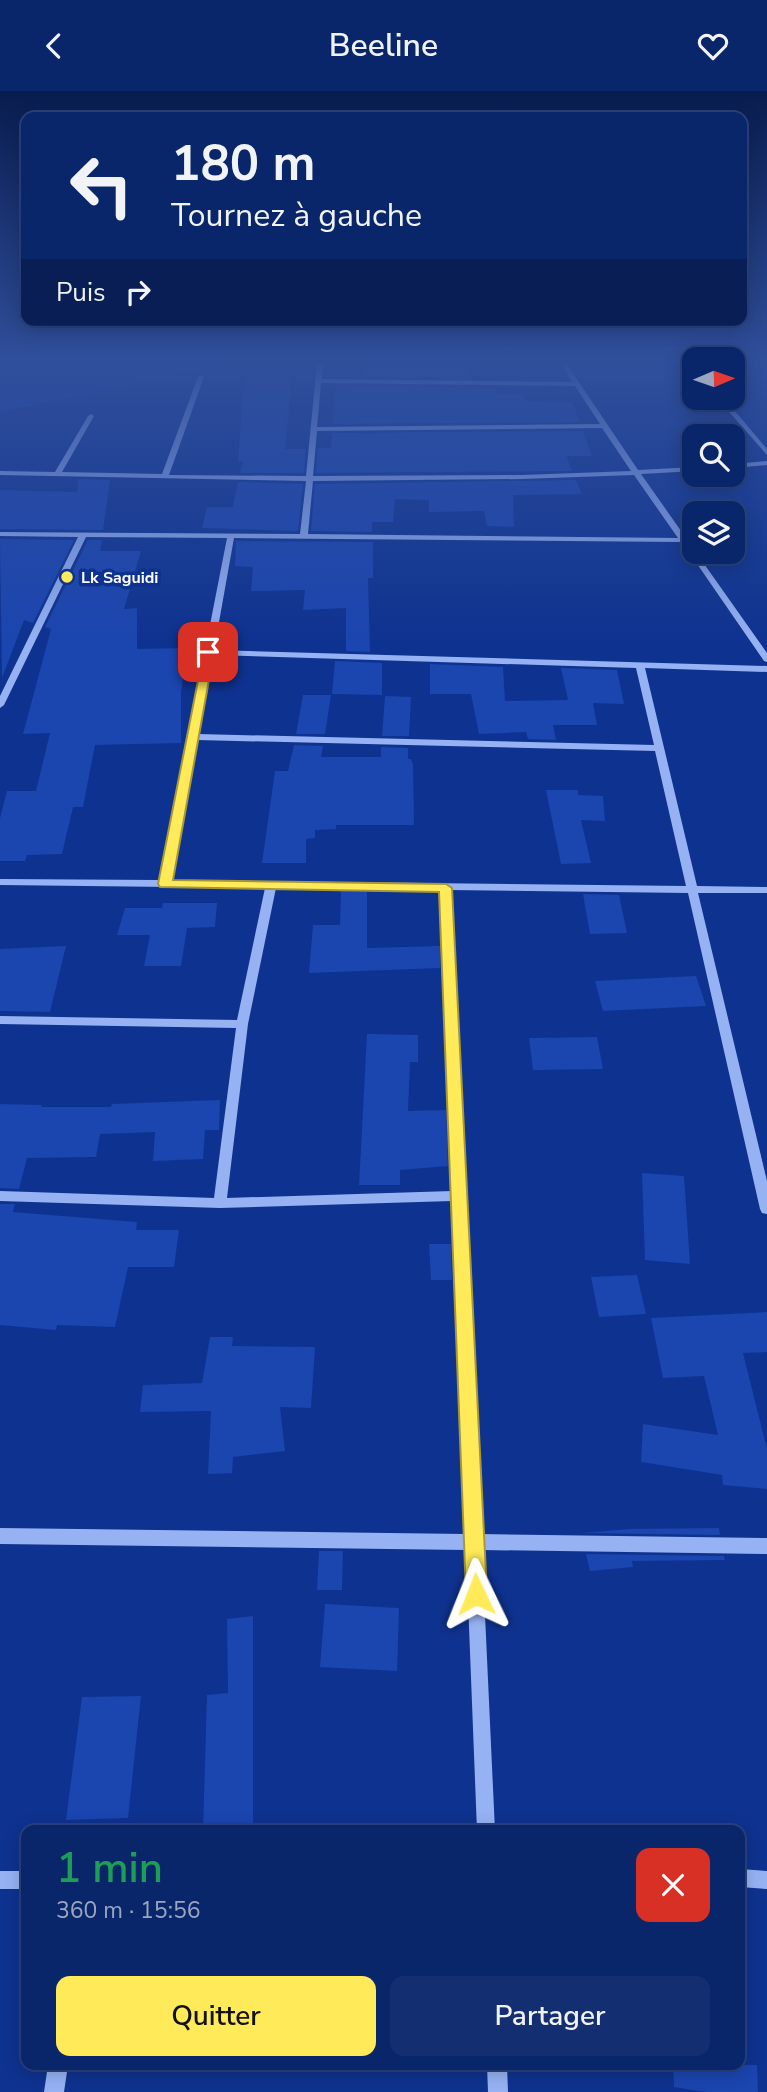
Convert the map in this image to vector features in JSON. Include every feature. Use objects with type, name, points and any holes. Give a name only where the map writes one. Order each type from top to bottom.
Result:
[{"type":"street","points":[[57,474],[67,456]]},
{"type":"street","points":[[165,477],[172,456]]},
{"type":"street","points":[[304,537],[311,456]]},
{"type":"street","points":[[624,456],[682,535]]},
{"type":"street","points":[[745,465],[767,463]]},
{"type":"street","points":[[0,473],[309,479],[636,473],[682,469]]},
{"type":"street","points":[[0,534],[682,540]]},
{"type":"street","points":[[0,705],[83,535]]},
{"type":"street","points":[[165,884],[231,536]]},
{"type":"street","points":[[702,564],[767,659]]},
{"type":"street","points":[[208,652],[767,669]]},
{"type":"street","points":[[640,666],[767,1209]]},
{"type":"street","points":[[192,737],[659,748]]},
{"type":"street","points":[[0,882],[767,890]]},
{"type":"street","points":[[220,1203],[242,1024],[271,885]]},
{"type":"street","points":[[446,888],[486,1825]]},
{"type":"street","points":[[0,1020],[242,1024]]},
{"type":"street","points":[[0,1196],[220,1203],[459,1196]]},
{"type":"street","points":[[0,1536],[767,1546]]},
{"type":"street","points":[[745,1878],[767,1879]]},
{"type":"street","points":[[0,1880],[21,1880]]},
{"type":"street","points":[[54,2092],[57,2070]]},
{"type":"street","points":[[497,2070],[498,2092]]},
{"type":"building","points":[[238,456],[305,456],[304,473],[240,473],[243,461],[238,461]]},
{"type":"building","points":[[317,456],[566,456],[572,471],[316,473]]},
{"type":"building","points":[[78,479],[110,480],[103,530],[0,529],[0,490],[77,492]]},
{"type":"building","points":[[576,480],[582,494],[513,495],[514,527],[487,526],[484,511],[429,512],[429,500],[395,499],[393,522],[372,522],[372,532],[311,531],[315,484]]},
{"type":"building","points":[[238,482],[303,484],[298,531],[202,528],[207,507],[233,507]]},
{"type":"building","points":[[0,539],[74,540],[33,623],[24,620],[2,678]]},
{"type":"building","points":[[88,540],[102,540],[100,551],[141,551],[124,609],[137,608],[137,649],[187,648],[181,693],[181,743],[95,745],[83,807],[73,807],[62,854],[27,855],[25,861],[0,861],[0,818],[7,791],[36,791],[50,733],[23,734],[51,629],[45,627]]},
{"type":"building","points":[[236,541],[373,542],[373,578],[368,578],[370,652],[346,651],[346,608],[303,610],[305,590],[251,591],[253,567],[235,566]]},
{"type":"building","points":[[335,661],[382,663],[382,695],[332,694]]},
{"type":"building","points":[[430,664],[503,667],[505,701],[568,700],[561,668],[617,670],[624,704],[593,703],[597,725],[553,725],[556,740],[528,739],[526,732],[479,734],[471,694],[430,694]]},
{"type":"building","points":[[303,695],[331,695],[325,734],[296,734]]},
{"type":"building","points":[[385,696],[411,697],[409,736],[382,736]]},
{"type":"building","points":[[294,745],[323,746],[321,757],[381,757],[381,747],[408,748],[408,759],[411,759],[413,765],[414,825],[336,825],[336,829],[315,830],[315,838],[306,839],[306,863],[262,863],[275,771],[288,771]]},
{"type":"building","points":[[546,790],[578,790],[578,795],[603,796],[605,821],[581,820],[591,863],[561,864]]},
{"type":"building","points":[[341,891],[367,892],[367,948],[440,946],[440,968],[309,973],[313,925],[340,925]]},
{"type":"building","points":[[583,894],[619,895],[627,933],[590,934]]},
{"type":"building","points":[[163,903],[217,903],[215,927],[187,928],[181,966],[144,966],[150,935],[117,935],[125,908],[162,908]]},
{"type":"building","points":[[66,946],[50,1012],[0,1011],[0,949]]},
{"type":"building","points":[[696,976],[706,1006],[603,1011],[595,981]]},
{"type":"building","points":[[367,1034],[418,1035],[418,1062],[410,1062],[408,1111],[446,1110],[448,1166],[400,1170],[400,1185],[359,1185]]},
{"type":"building","points":[[597,1037],[603,1069],[533,1070],[529,1038]]},
{"type":"building","points":[[220,1100],[219,1130],[205,1130],[203,1159],[153,1161],[155,1132],[100,1134],[96,1157],[27,1158],[19,1189],[0,1188],[0,1104],[111,1107],[112,1104]]},
{"type":"building","points":[[642,1173],[684,1176],[690,1264],[645,1260]]},
{"type":"building","points":[[0,1204],[15,1204],[13,1212],[137,1222],[136,1230],[179,1230],[174,1267],[128,1267],[115,1327],[57,1325],[56,1330],[0,1325]]},
{"type":"building","points":[[429,1244],[451,1244],[452,1280],[431,1280]]},
{"type":"building","points":[[637,1275],[646,1314],[599,1317],[591,1277]]},
{"type":"building","points":[[767,1312],[767,1352],[743,1353],[767,1449],[767,1489],[723,1485],[722,1475],[641,1462],[643,1424],[718,1435],[704,1376],[663,1378],[651,1318]]},
{"type":"building","points":[[210,1337],[233,1337],[232,1346],[315,1347],[311,1408],[280,1407],[285,1451],[233,1457],[232,1473],[208,1474],[211,1411],[140,1412],[143,1385],[202,1383]]},
{"type":"building","points":[[719,1528],[720,1535],[582,1533],[629,1529]]},
{"type":"building","points":[[319,1551],[343,1551],[342,1590],[317,1590]]},
{"type":"building","points":[[586,1554],[724,1556],[725,1560],[632,1561],[633,1567],[590,1571]]},
{"type":"building","points":[[325,1604],[399,1608],[397,1671],[320,1667]]},
{"type":"building","points":[[253,1616],[253,1825],[203,1825],[207,1695],[228,1693],[227,1619]]},
{"type":"building","points":[[141,1696],[128,1818],[66,1820],[82,1697]]},
{"type":"building","points":[[745,2065],[757,2065],[758,2092],[705,2092],[674,2087],[673,2070],[745,2070]]},
{"type":"place","name":"Lk Saguidi","points":[[67,577]]},
{"type":"route","points":[[208,652],[165,884],[446,888],[476,1594]]}]
